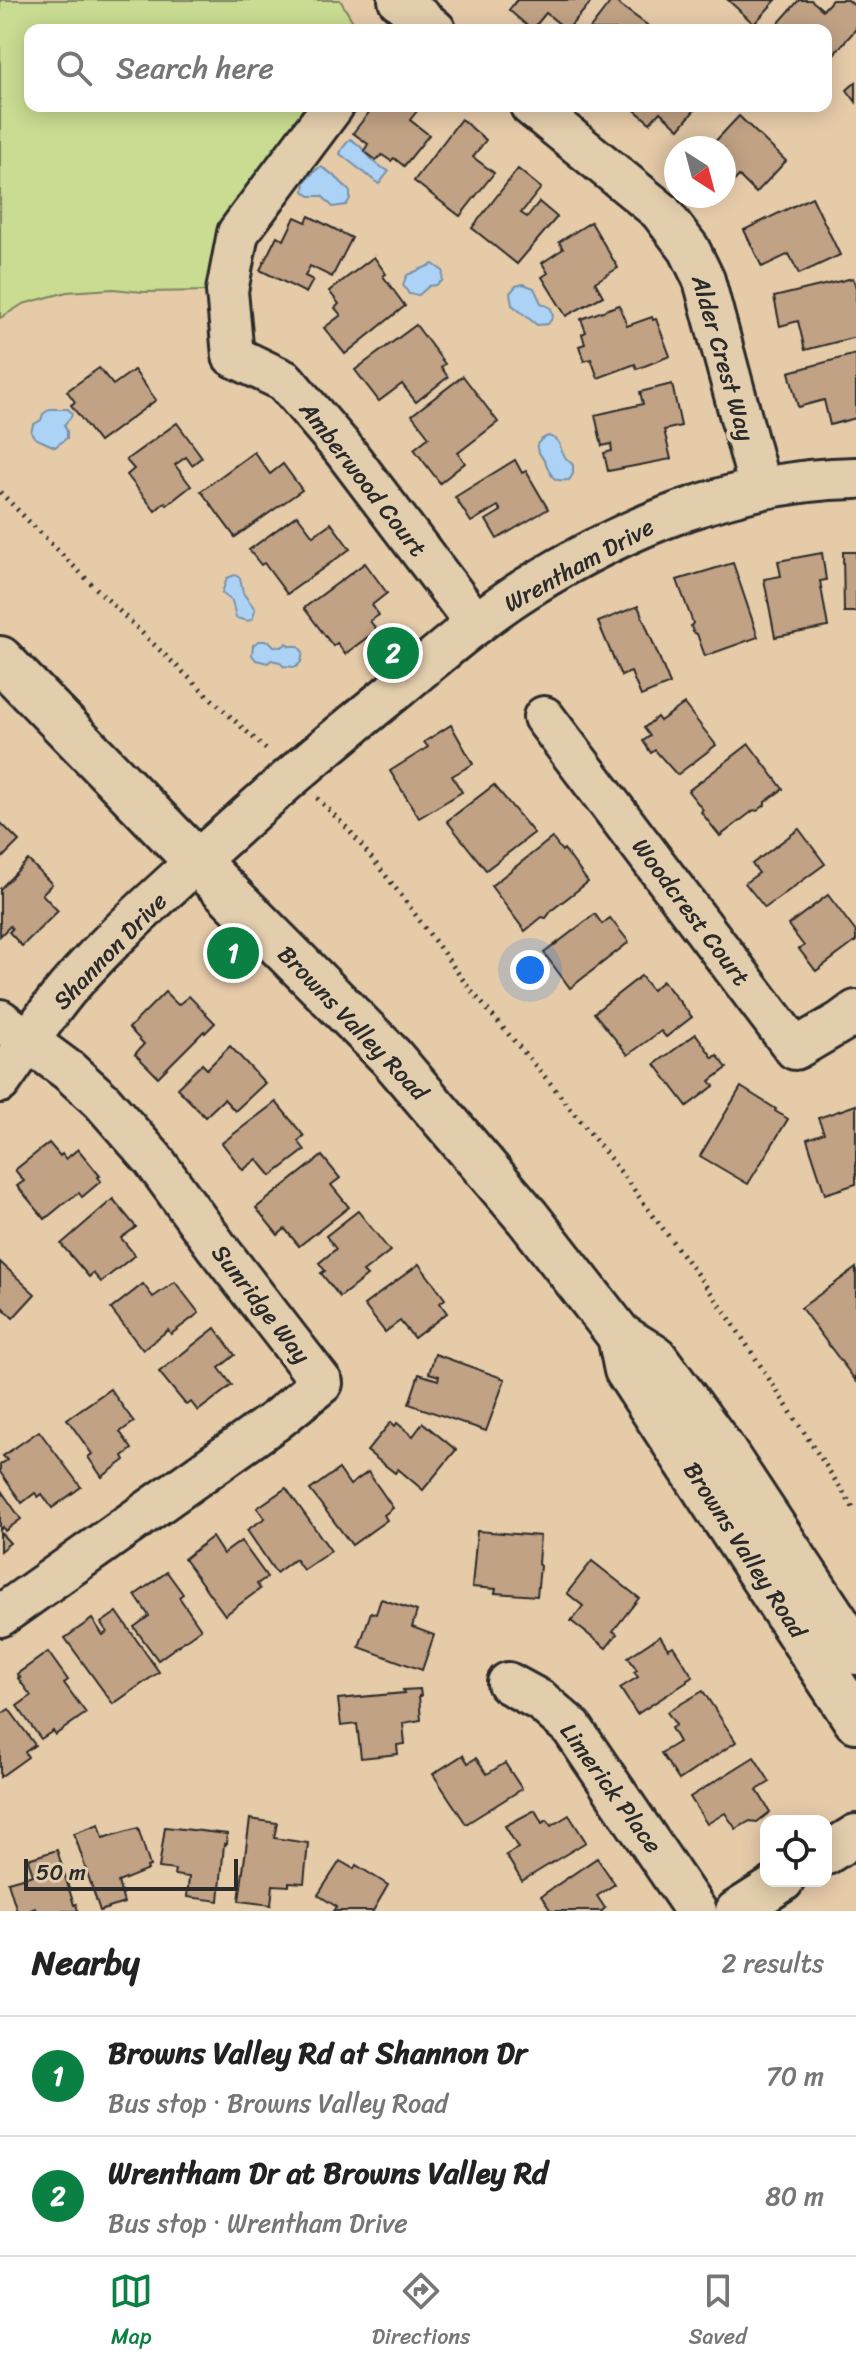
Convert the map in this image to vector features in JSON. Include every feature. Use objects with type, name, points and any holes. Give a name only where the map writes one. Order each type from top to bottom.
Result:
[{"type":"main road","name":"Browns Valley Road","points":[[0,659],[391,1057],[528,1218],[620,1336],[655,1358],[719,1445],[856,1652]]},
{"type":"main road","name":"Browns Valley Road","points":[[620,1336],[627,1370],[856,1720]]},
{"type":"street","name":"Amberwood Court","points":[[329,112],[238,233],[227,291],[233,356],[285,381],[344,450],[476,624]]},
{"type":"street","name":"Alder Crest Way","points":[[538,112],[660,211],[689,249],[704,280],[760,488]]},
{"type":"street","name":"Wrentham Drive","points":[[197,862],[293,774],[476,624],[528,588],[601,547],[672,515],[760,488],[832,478],[856,478]]},
{"type":"street","name":"Woodcrest Court","points":[[544,717],[795,1049],[856,1011]]},
{"type":"street","name":"Shannon Drive","points":[[0,1082],[14,1030],[67,990],[197,862]]},
{"type":"street","name":"Sunridge Way","points":[[0,1616],[275,1421],[322,1383],[153,1159],[91,1091],[14,1030]]},
{"type":"street","name":"Limerick Place","points":[[508,1683],[541,1701],[572,1728],[696,1911]]},
{"type":"street","points":[[832,1850],[856,1835]]},
{"type":"street","points":[[736,1911],[774,1887]]},
{"type":"path","points":[[0,492],[269,752]]},
{"type":"path","points":[[317,798],[350,831],[469,988],[613,1162],[726,1313],[856,1512]]},
{"type":"green space","points":[[0,0],[340,0],[354,24],[24,24],[24,112],[313,112],[215,291],[143,292],[113,289],[67,292],[23,304],[0,318]]},
{"type":"water","points":[[350,139],[376,164],[389,171],[379,184],[340,154]]},
{"type":"water","points":[[321,167],[350,192],[346,205],[333,207],[322,196],[310,196],[304,191],[305,181]]},
{"type":"water","points":[[433,264],[443,271],[442,281],[429,286],[419,295],[409,294],[403,285],[407,275]]},
{"type":"water","points":[[523,284],[534,288],[541,303],[551,308],[553,317],[548,324],[537,325],[512,305],[510,293]]},
{"type":"water","points":[[50,409],[68,409],[72,413],[64,425],[67,438],[55,447],[35,438],[31,432],[33,425]]},
{"type":"water","points":[[548,436],[558,442],[573,465],[569,480],[552,477],[538,451],[539,442]]},
{"type":"water","points":[[235,575],[240,578],[243,593],[255,609],[253,618],[248,621],[236,618],[232,601],[222,593],[227,578]]},
{"type":"water","points":[[259,641],[269,641],[274,646],[282,647],[287,643],[298,646],[303,652],[301,662],[296,667],[283,666],[271,660],[268,663],[256,660],[252,655],[253,645]]},
{"type":"building","points":[[517,0],[593,0],[572,24],[560,24],[546,13],[537,24],[525,24],[509,10]]},
{"type":"building","points":[[613,0],[646,24],[594,24]]},
{"type":"building","points":[[728,0],[776,0],[754,24]]},
{"type":"building","points":[[799,0],[811,0],[823,10],[832,0],[848,0],[856,7],[856,29],[832,56],[832,24],[778,24]]},
{"type":"building","points":[[856,82],[856,102],[847,90]]},
{"type":"building","points":[[369,112],[416,112],[410,120],[429,135],[404,166],[394,158],[391,161],[382,155],[376,160],[364,151],[368,144],[353,133]]},
{"type":"building","points":[[637,112],[660,112],[650,123]]},
{"type":"building","points":[[660,112],[693,112],[679,129]]},
{"type":"building","points":[[739,116],[786,161],[756,193],[739,176],[736,179],[736,136],[720,136]]},
{"type":"building","points":[[461,119],[486,140],[473,157],[494,173],[460,216],[414,181]]},
{"type":"building","points":[[518,169],[541,188],[521,213],[527,217],[539,202],[557,217],[517,264],[472,228]]},
{"type":"building","points":[[812,197],[840,255],[799,274],[789,254],[762,267],[744,230]]},
{"type":"building","points":[[309,216],[352,238],[332,277],[310,266],[305,276],[313,280],[306,293],[260,270],[277,236],[284,240],[295,217],[306,222]]},
{"type":"building","points":[[591,222],[618,268],[595,282],[603,296],[566,316],[542,277],[548,273],[542,263],[563,249],[559,242]]},
{"type":"building","points":[[374,257],[386,274],[383,276],[405,306],[345,354],[324,328],[341,315],[335,308],[339,304],[329,291]]},
{"type":"building","points":[[853,278],[856,288],[856,337],[805,350],[798,321],[780,326],[774,297]]},
{"type":"building","points":[[619,305],[627,326],[652,317],[656,319],[670,356],[637,369],[635,364],[598,378],[591,359],[584,361],[579,346],[585,344],[582,334],[586,332],[581,319]]},
{"type":"building","points":[[416,325],[445,364],[441,367],[448,377],[416,402],[402,384],[379,401],[355,370]]},
{"type":"building","points":[[856,354],[856,418],[830,425],[824,400],[798,407],[789,372]]},
{"type":"building","points":[[99,368],[113,385],[134,370],[156,400],[99,442],[71,405],[75,402],[67,391]]},
{"type":"building","points":[[463,376],[498,422],[458,453],[465,463],[440,483],[414,449],[429,437],[412,415]]},
{"type":"building","points":[[672,384],[681,426],[664,430],[671,459],[608,471],[604,453],[612,451],[611,444],[602,446],[595,415],[643,404],[640,392]]},
{"type":"building","points":[[177,423],[202,457],[192,465],[186,457],[175,465],[191,486],[155,511],[127,475],[134,469],[126,460]]},
{"type":"building","points":[[254,452],[270,474],[283,464],[302,490],[235,537],[201,491]]},
{"type":"building","points":[[515,460],[522,473],[526,471],[548,509],[497,539],[486,520],[501,511],[498,506],[471,522],[455,497]]},
{"type":"building","points":[[297,515],[313,536],[331,523],[350,549],[287,594],[264,563],[261,565],[249,550]]},
{"type":"building","points":[[843,552],[856,552],[856,612],[844,612]]},
{"type":"building","points":[[822,553],[826,580],[820,581],[828,627],[775,637],[764,579],[781,576],[778,561]]},
{"type":"building","points":[[365,563],[387,593],[372,605],[379,615],[370,621],[377,630],[345,654],[337,643],[333,646],[304,608]]},
{"type":"building","points":[[733,563],[758,637],[705,656],[697,634],[693,632],[693,623],[677,580]]},
{"type":"building","points":[[638,606],[670,684],[641,696],[631,672],[621,676],[598,622]]},
{"type":"building","points":[[684,704],[716,745],[677,775],[655,750],[651,753],[643,741],[650,736],[644,728],[657,717],[660,721]]},
{"type":"building","points":[[451,725],[473,764],[452,776],[462,792],[419,818],[390,771],[428,747],[424,742]]},
{"type":"building","points":[[749,744],[783,789],[720,836],[688,791]]},
{"type":"building","points":[[494,785],[534,833],[486,870],[447,821]]},
{"type":"building","points":[[0,822],[19,841],[0,860]]},
{"type":"building","points":[[799,829],[825,864],[765,908],[745,883],[759,873],[752,864]]},
{"type":"building","points":[[552,838],[588,882],[546,918],[542,917],[525,931],[491,886]]},
{"type":"building","points":[[28,860],[52,884],[42,894],[58,911],[22,946],[9,932],[12,929],[10,926],[0,936],[0,889]]},
{"type":"building","points":[[828,895],[856,932],[856,941],[816,971],[799,949],[804,946],[788,925]]},
{"type":"building","points":[[595,914],[602,924],[610,918],[629,942],[570,988],[544,953]]},
{"type":"building","points":[[641,976],[652,990],[663,981],[692,1017],[666,1037],[661,1031],[628,1055],[594,1013]]},
{"type":"building","points":[[165,992],[178,1005],[189,996],[215,1023],[158,1077],[135,1054],[144,1044],[129,1028]]},
{"type":"building","points":[[696,1034],[713,1058],[717,1055],[727,1068],[710,1081],[714,1086],[687,1106],[655,1064]]},
{"type":"building","points":[[230,1046],[265,1083],[235,1111],[224,1099],[205,1117],[177,1088],[202,1064],[207,1069]]},
{"type":"building","points":[[741,1087],[788,1119],[748,1184],[700,1156]]},
{"type":"building","points":[[276,1102],[304,1136],[298,1141],[305,1150],[271,1176],[257,1159],[243,1170],[222,1143]]},
{"type":"building","points":[[856,1105],[856,1184],[825,1194],[807,1139],[824,1133],[818,1118]]},
{"type":"building","points":[[49,1143],[66,1159],[78,1149],[101,1181],[82,1197],[79,1193],[45,1219],[17,1186],[24,1181],[15,1170]]},
{"type":"building","points":[[322,1156],[340,1178],[331,1185],[349,1207],[299,1246],[285,1229],[278,1235],[256,1208]]},
{"type":"building","points":[[113,1199],[136,1227],[121,1238],[135,1255],[101,1282],[93,1273],[89,1277],[61,1244]]},
{"type":"building","points":[[358,1211],[390,1251],[363,1272],[367,1276],[340,1297],[321,1273],[325,1271],[319,1263],[336,1249],[326,1236]]},
{"type":"building","points":[[0,1262],[35,1294],[13,1318],[2,1307],[0,1309]]},
{"type":"building","points":[[419,1264],[445,1299],[440,1303],[447,1313],[414,1338],[400,1321],[385,1332],[364,1305]]},
{"type":"building","points":[[856,1268],[856,1381],[801,1308]]},
{"type":"building","points":[[175,1282],[199,1313],[171,1334],[168,1330],[143,1350],[111,1309],[143,1284],[153,1297]]},
{"type":"building","points":[[215,1328],[235,1355],[219,1368],[232,1385],[198,1411],[191,1402],[186,1405],[159,1372]]},
{"type":"building","points":[[435,1354],[505,1379],[486,1431],[409,1404],[419,1374],[438,1380],[439,1376],[429,1373]]},
{"type":"building","points":[[110,1389],[134,1422],[120,1432],[132,1449],[123,1456],[125,1460],[102,1477],[88,1457],[92,1454],[67,1419]]},
{"type":"building","points":[[391,1422],[413,1436],[423,1423],[456,1450],[423,1490],[398,1469],[395,1473],[367,1451]]},
{"type":"building","points":[[39,1431],[81,1487],[52,1508],[42,1494],[38,1497],[35,1493],[22,1503],[0,1472],[0,1465],[7,1460],[3,1456]]},
{"type":"building","points":[[339,1469],[350,1485],[368,1472],[393,1508],[384,1515],[387,1520],[352,1545],[310,1490]]},
{"type":"building","points":[[286,1488],[331,1551],[303,1570],[295,1559],[276,1573],[247,1530],[265,1518],[257,1508]]},
{"type":"building","points":[[0,1489],[21,1519],[5,1531],[3,1527],[0,1530]]},
{"type":"building","points":[[477,1531],[540,1536],[537,1596],[495,1593],[496,1589],[472,1587]]},
{"type":"building","points":[[0,1532],[10,1543],[0,1551]]},
{"type":"building","points":[[212,1537],[223,1554],[241,1541],[267,1577],[257,1584],[260,1589],[225,1615],[184,1559]]},
{"type":"building","points":[[592,1561],[639,1598],[613,1631],[617,1634],[606,1648],[571,1621],[583,1606],[567,1593]]},
{"type":"building","points":[[167,1572],[183,1594],[179,1597],[201,1629],[158,1660],[134,1627],[149,1616],[135,1595]]},
{"type":"building","points":[[381,1599],[417,1611],[412,1627],[434,1635],[422,1670],[359,1647],[371,1612],[376,1614]]},
{"type":"building","points":[[117,1612],[159,1672],[113,1704],[65,1638],[92,1619],[103,1635],[107,1632],[101,1623]]},
{"type":"building","points":[[660,1636],[668,1649],[673,1646],[693,1677],[637,1714],[620,1688],[638,1677],[628,1657]]},
{"type":"building","points":[[48,1652],[68,1680],[64,1683],[86,1713],[55,1735],[53,1731],[41,1739],[17,1706],[31,1696],[17,1674]]},
{"type":"building","points":[[420,1689],[421,1720],[403,1723],[405,1744],[397,1745],[398,1754],[361,1758],[357,1724],[341,1726],[338,1699]]},
{"type":"building","points":[[703,1691],[736,1742],[679,1780],[661,1753],[679,1742],[671,1728],[676,1725],[667,1712]]},
{"type":"building","points":[[9,1709],[35,1745],[25,1752],[28,1757],[0,1777],[0,1715]]},
{"type":"building","points":[[463,1755],[468,1763],[476,1758],[487,1774],[505,1763],[522,1789],[466,1824],[433,1774]]},
{"type":"building","points":[[754,1757],[770,1782],[757,1790],[770,1812],[760,1815],[757,1822],[750,1821],[736,1829],[725,1813],[707,1824],[690,1797]]},
{"type":"building","points":[[535,1810],[542,1823],[547,1820],[551,1826],[569,1815],[586,1842],[522,1881],[506,1855],[518,1848],[505,1826]]},
{"type":"building","points":[[250,1819],[277,1823],[274,1838],[308,1843],[304,1883],[273,1885],[271,1905],[239,1901]]},
{"type":"building","points":[[99,1824],[103,1838],[138,1828],[150,1866],[148,1870],[118,1882],[124,1903],[100,1911],[74,1833]]},
{"type":"building","points":[[165,1827],[227,1834],[219,1901],[187,1897],[189,1877],[174,1875],[175,1870],[159,1868]]},
{"type":"building","points":[[57,1850],[78,1911],[36,1911],[35,1908],[17,1911],[8,1882],[33,1875],[28,1859]]},
{"type":"building","points":[[597,1858],[615,1884],[597,1896],[605,1908],[602,1911],[551,1911],[541,1896]]},
{"type":"building","points":[[340,1861],[354,1869],[356,1865],[388,1885],[373,1911],[334,1911],[337,1907],[318,1895]]},
{"type":"place","name":"Wrentham Dr at Browns Valley Rd","points":[[393,653]]},
{"type":"place","name":"Browns Valley Rd at Shannon Dr","points":[[233,953]]}]
